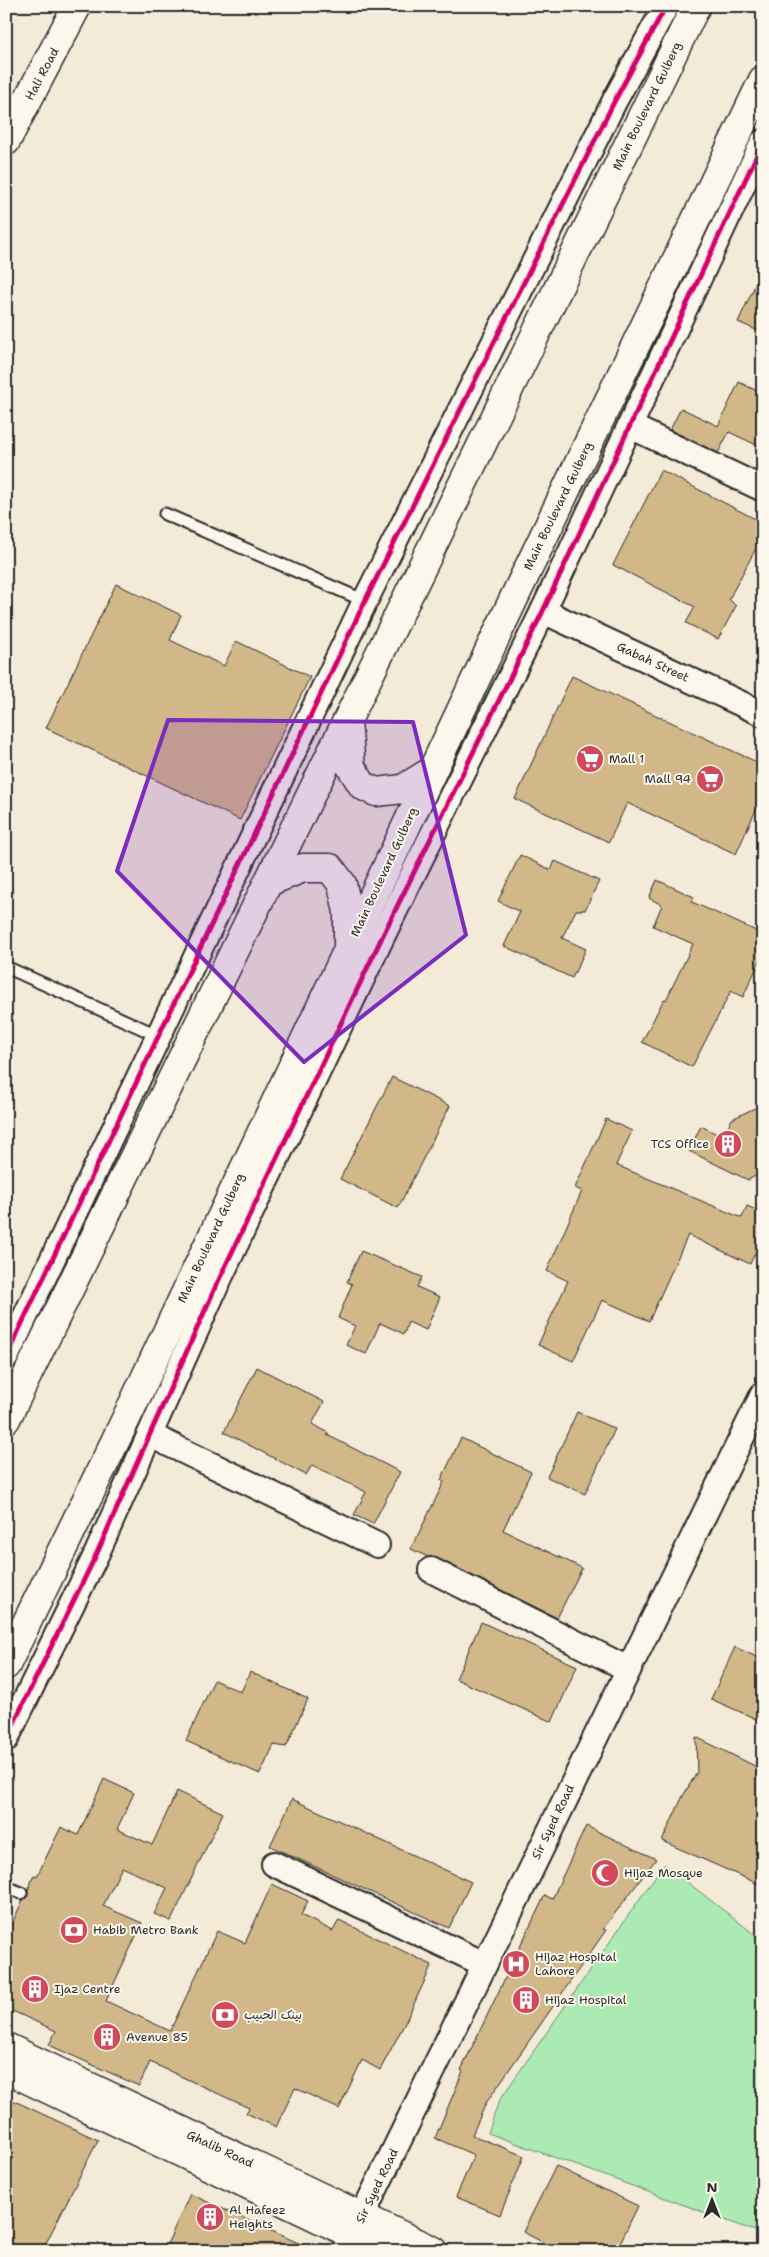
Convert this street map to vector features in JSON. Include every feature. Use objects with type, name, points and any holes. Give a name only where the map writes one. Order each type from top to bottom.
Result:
[{"type":"main road","name":"Hali Road","points":[[6,141],[77,6]]},
{"type":"main road","name":"Main Boulevard Gulberg","points":[[6,1419],[696,6]]},
{"type":"main road","name":"Main Boulevard Gulberg","points":[[6,1665],[124,1423],[432,771],[763,80]]},
{"type":"main road","points":[[347,721],[351,767],[363,786],[376,792],[403,789],[432,771]]},
{"type":"main road","points":[[268,882],[303,868],[330,868],[342,884],[348,912],[348,948]]},
{"type":"main road","name":"Ghalib Road","points":[[6,2047],[387,2251]]},
{"type":"main road","name":"Ghalib Road","points":[[6,2069],[354,2234],[434,2251]]},
{"type":"street","points":[[6,1357],[365,601],[549,230],[615,100],[666,6]]},
{"type":"street","points":[[6,1739],[97,1553],[215,1288],[369,964],[542,611],[763,142]]},
{"type":"street","points":[[630,426],[763,489]]},
{"type":"street","name":"Gabah Street","points":[[542,611],[763,714]]},
{"type":"street","name":"Sir Syed Road","points":[[354,2234],[763,1394]]},
{"type":"street","points":[[150,1436],[377,1545]]},
{"type":"street","points":[[431,1570],[628,1669]]},
{"type":"street","points":[[274,1864],[484,1964]]},
{"type":"lane","points":[[165,514],[365,601]]},
{"type":"lane","points":[[6,967],[159,1036]]},
{"type":"lane","points":[[6,1887],[21,1893]]},
{"type":"highlighted area","points":[[168,720],[413,722],[466,935],[304,1062],[117,871]]},
{"type":"green space","points":[[664,1864],[763,1941],[763,2234],[488,2133],[499,2101]]},
{"type":"building","points":[[763,268],[763,333],[738,322]]},
{"type":"building","points":[[739,382],[763,394],[763,448],[729,432],[718,453],[670,430],[681,408],[718,426]]},
{"type":"building","points":[[661,470],[763,523],[763,535],[729,599],[736,606],[718,639],[686,623],[695,607],[613,565]]},
{"type":"building","points":[[116,584],[181,615],[170,640],[224,666],[236,641],[310,677],[240,820],[46,728]]},
{"type":"building","points":[[572,676],[763,765],[763,794],[736,854],[627,803],[609,842],[515,799]]},
{"type":"building","points":[[520,855],[551,870],[555,861],[599,881],[585,910],[576,910],[562,938],[586,949],[572,978],[504,946],[520,912],[498,901]]},
{"type":"building","points":[[657,880],[694,897],[692,902],[763,934],[763,954],[743,997],[731,991],[692,1067],[642,1042],[664,999],[666,1000],[693,944],[653,926],[662,905],[649,898]]},
{"type":"building","points":[[392,1077],[450,1106],[398,1208],[340,1179]]},
{"type":"building","name":"TCS Office","points":[[763,1104],[763,1172],[748,1180],[689,1151],[701,1126],[723,1137],[732,1119]]},
{"type":"building","points":[[606,1119],[632,1131],[616,1165],[742,1218],[747,1206],[763,1213],[763,1236],[750,1264],[688,1235],[649,1321],[602,1300],[573,1361],[538,1345],[568,1281],[547,1271],[582,1191],[575,1188]]},
{"type":"building","points":[[361,1251],[422,1277],[417,1287],[440,1297],[426,1330],[408,1322],[404,1334],[380,1323],[366,1354],[346,1345],[355,1326],[338,1318],[352,1284],[347,1282]]},
{"type":"building","points":[[257,1367],[324,1402],[312,1424],[329,1433],[327,1435],[400,1472],[373,1524],[354,1515],[366,1492],[312,1465],[306,1475],[224,1432]]},
{"type":"building","points":[[577,1412],[615,1429],[585,1494],[547,1477]]},
{"type":"building","points":[[461,1438],[531,1472],[503,1530],[582,1568],[557,1618],[437,1558],[428,1557],[411,1549],[444,1482],[441,1480]]},
{"type":"building","points":[[481,1622],[577,1666],[552,1722],[456,1679]]},
{"type":"building","points":[[735,1647],[763,1660],[763,1722],[711,1699]]},
{"type":"building","points":[[250,1672],[308,1699],[286,1747],[274,1745],[260,1774],[186,1741],[214,1680],[241,1692]]},
{"type":"building","points":[[696,1737],[763,1770],[763,1886],[662,1841],[683,1796],[697,1772]]},
{"type":"building","points":[[104,1779],[134,1793],[117,1829],[152,1845],[177,1791],[223,1813],[171,1921],[154,1914],[167,1888],[122,1867],[103,1906],[142,1923],[106,2001],[170,2031],[217,1931],[245,1943],[272,1884],[308,1901],[301,1915],[333,1931],[339,1920],[432,1965],[405,2023],[380,2070],[362,2060],[339,2109],[295,2088],[276,2127],[246,2113],[249,2108],[150,2062],[139,2086],[49,2045],[56,2031],[6,2008],[6,1936],[23,1900],[28,1896],[28,1890],[34,1875],[37,1876],[61,1827],[78,1835]]},
{"type":"building","points":[[292,1799],[471,1882],[449,1928],[270,1846]]},
{"type":"building","points":[[586,1826],[656,1859],[603,1929],[606,1930],[486,2103],[472,2135],[524,2156],[500,2215],[456,2197],[474,2155],[435,2138],[463,2071],[461,2070],[545,1895],[552,1899]]},
{"type":"building","points":[[6,2097],[98,2140],[42,2251],[6,2251]]},
{"type":"building","points":[[556,2166],[638,2206],[616,2251],[560,2251],[523,2232]]},
{"type":"building","name":"Al Hafeez Heights","points":[[190,2194],[316,2251],[164,2251]]},
{"type":"cycle path","points":[[6,1357],[365,601],[615,100],[666,6]]},
{"type":"cycle path","points":[[6,1739],[97,1553],[215,1288],[382,937],[543,611],[763,142]]},
{"type":"place","name":"Mall 1","points":[[590,759]]},
{"type":"place","name":"Mall 94","points":[[710,779]]},
{"type":"place","name":"TCS Office","points":[[728,1144]]},
{"type":"place","name":"Hijaz Mosque","points":[[605,1873]]},
{"type":"place","name":"Habib Metro Bank","points":[[74,1930]]},
{"type":"place","name":"Hijaz Hospital Lahore","points":[[516,1964]]},
{"type":"place","name":"Ijaz Centre","points":[[35,1989]]},
{"type":"place","name":"Hijaz Hospital","points":[[526,2000]]},
{"type":"place","name":"بينک الحبيب","points":[[225,2015]]},
{"type":"place","name":"Avenue 85","points":[[107,2037]]},
{"type":"place","name":"Al Hafeez Heights","points":[[210,2217]]}]
